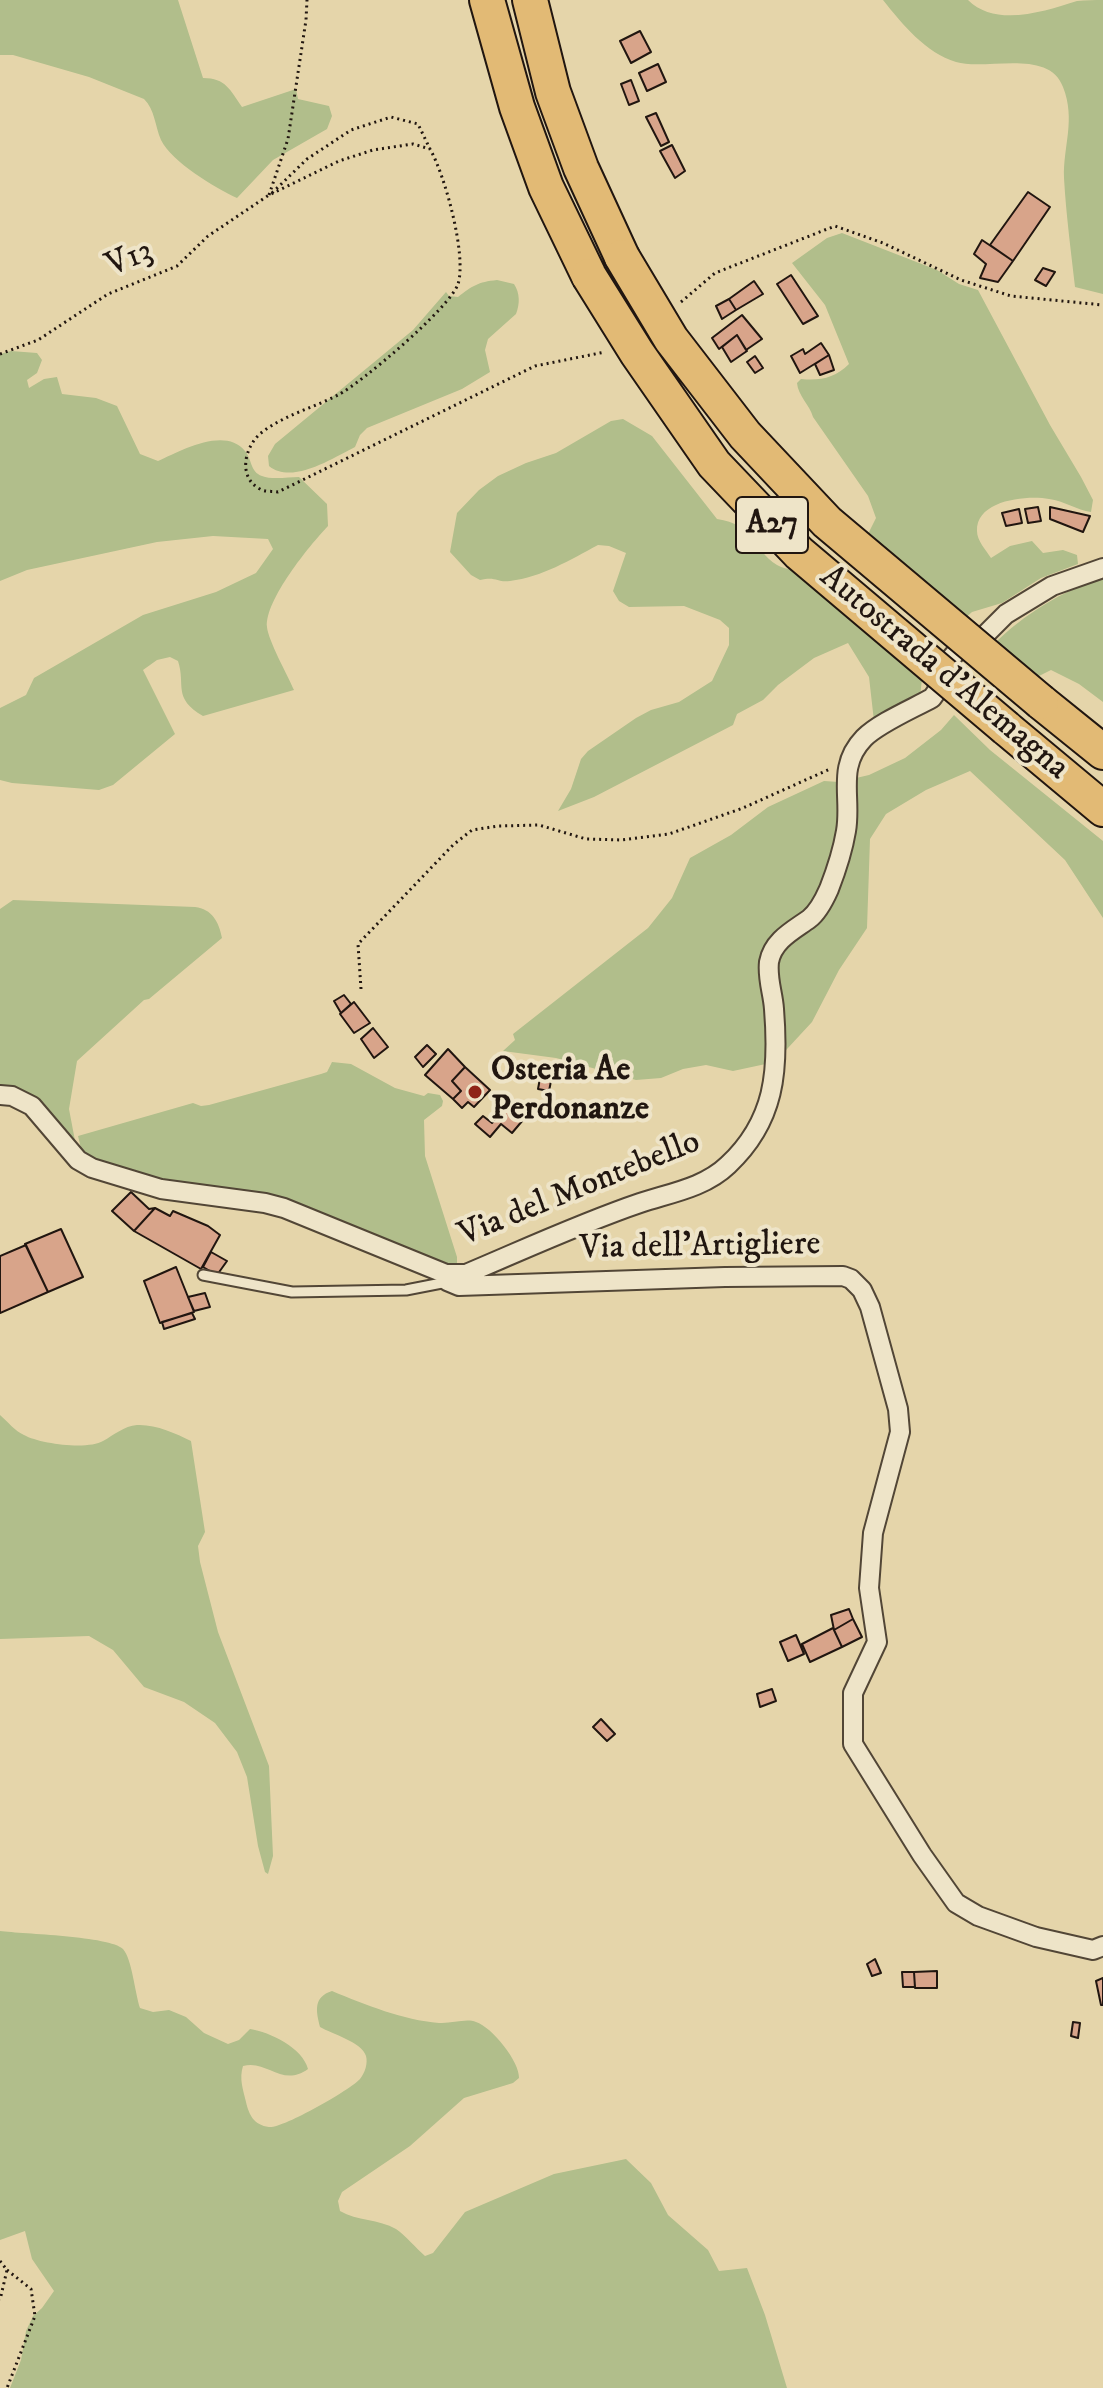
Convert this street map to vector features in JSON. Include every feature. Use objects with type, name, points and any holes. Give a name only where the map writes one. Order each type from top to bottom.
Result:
[{"type":"highway","name":"Autostrada d'Alemagna","points":[[487,0],[517,107],[546,187],[589,276],[637,353],[714,464],[799,553],[1103,809]]},
{"type":"highway","name":"Autostrada d'Alemagna","points":[[530,0],[553,92],[581,168],[622,257],[671,339],[745,435],[827,522],[1103,752]]},
{"type":"street","points":[[848,764],[864,738],[932,698],[937,691],[940,671],[964,643],[984,636],[1006,614],[1052,586],[1103,568]]},
{"type":"street","name":"Via del Montebello","points":[[447,1278],[466,1274],[640,1203],[687,1190],[725,1168],[744,1149],[764,1119],[774,1077],[776,1043],[774,1004],[768,983],[770,958],[792,928],[811,917],[828,892],[846,830],[848,764]]},
{"type":"street","name":"Via dell'Artigliere","points":[[0,1095],[12,1096],[32,1106],[78,1160],[92,1168],[161,1189],[284,1208],[447,1278],[459,1286],[725,1277],[843,1276],[851,1279],[862,1290],[870,1307],[898,1409],[900,1432],[873,1533],[869,1588],[877,1642],[853,1693],[853,1744],[922,1855],[956,1903],[978,1916],[1036,1937],[1093,1950],[1103,1946]]},
{"type":"lane","points":[[203,1275],[292,1292],[406,1290],[433,1287],[447,1278]]},
{"type":"path","points":[[269,195],[288,139],[307,0]]},
{"type":"path","points":[[269,195],[307,159],[351,130],[391,117],[418,124],[448,192],[460,268],[458,285],[446,305],[415,334],[340,394],[262,432],[248,450],[245,461],[251,481],[261,490],[278,492],[535,366],[609,351]]},
{"type":"path","points":[[269,195],[339,161],[373,150],[413,144],[430,149]]},
{"type":"path","name":"V13","points":[[0,354],[38,340],[108,294],[177,266],[208,236],[269,195]]},
{"type":"path","points":[[681,302],[715,273],[835,226],[883,243],[961,280],[1011,296],[1103,305]]},
{"type":"path","points":[[361,989],[358,944],[453,845],[472,830],[539,825],[586,839],[622,840],[669,834],[743,808],[848,764]]},
{"type":"path","points":[[0,2261],[31,2289],[35,2316],[7,2388]]},
{"type":"path","points":[[0,2300],[7,2270]]},
{"type":"green space","points":[[0,0],[178,0],[203,78],[222,83],[242,107],[296,89],[298,99],[329,106],[332,116],[327,129],[273,160],[237,198],[206,181],[174,157],[161,140],[153,113],[144,99],[89,77],[13,55],[0,55]]},
{"type":"green space","points":[[883,0],[968,0],[992,13],[1021,15],[1077,1],[1103,0],[1103,294],[1075,287],[1064,178],[1069,122],[1067,99],[1056,75],[1031,64],[968,64],[945,58],[915,37]]},
{"type":"green space","points":[[842,233],[937,270],[959,284],[978,290],[1093,500],[1091,512],[1049,499],[1004,502],[985,512],[979,521],[978,538],[991,558],[1010,546],[1032,541],[1043,553],[1063,550],[1077,555],[1078,564],[1041,578],[1002,603],[972,612],[963,620],[866,538],[876,518],[868,496],[813,417],[797,383],[801,379],[821,379],[833,375],[849,364],[825,305],[792,263],[827,238]]},
{"type":"green space","points":[[497,280],[514,284],[519,302],[516,314],[488,339],[485,350],[490,372],[462,389],[367,428],[355,447],[324,463],[289,473],[269,466],[268,456],[275,444],[413,330],[446,292],[449,296],[458,297],[476,285]]},
{"type":"green space","points":[[11,351],[37,353],[42,360],[37,373],[27,380],[29,388],[44,379],[57,377],[62,394],[96,398],[117,406],[140,454],[158,461],[202,443],[226,441],[245,451],[258,474],[270,478],[299,477],[327,504],[328,526],[280,588],[268,616],[271,640],[294,690],[203,716],[184,697],[178,661],[170,657],[157,660],[143,670],[175,734],[113,785],[99,790],[0,780],[0,708],[26,695],[34,678],[143,615],[216,592],[256,573],[273,549],[268,539],[213,536],[157,542],[27,570],[0,581],[0,354]]},
{"type":"green space","points":[[623,419],[652,436],[717,519],[746,532],[769,559],[795,571],[922,679],[920,697],[875,730],[869,677],[848,643],[814,658],[763,700],[737,714],[733,725],[594,797],[558,811],[571,789],[581,759],[588,751],[636,718],[679,702],[712,681],[729,645],[729,628],[720,620],[684,606],[629,607],[619,601],[613,591],[626,553],[609,546],[598,545],[545,572],[506,581],[480,580],[471,575],[450,552],[457,513],[479,490],[498,476],[556,453],[611,421]]},
{"type":"green space","points":[[1103,576],[1103,702],[1079,684],[1051,670],[1035,678],[993,645],[1045,604]]},
{"type":"green space","points":[[954,715],[990,750],[1103,841],[1103,918],[1065,860],[970,771],[926,790],[886,814],[870,839],[867,928],[839,970],[812,1022],[775,1062],[733,1071],[706,1065],[683,1069],[661,1078],[636,1080],[556,1058],[503,1051],[515,1040],[513,1034],[648,928],[672,898],[690,858],[731,835],[768,807],[824,781],[839,782],[869,775],[905,758],[941,730]]},
{"type":"green space","points":[[13,900],[195,907],[210,913],[221,932],[222,938],[144,1000],[77,1061],[69,1109],[76,1146],[0,1089],[0,909]]},
{"type":"green space","points":[[332,1062],[351,1064],[395,1088],[424,1096],[428,1093],[440,1095],[442,1106],[424,1120],[425,1156],[457,1257],[457,1266],[439,1266],[352,1234],[83,1157],[78,1136],[193,1103],[209,1105],[321,1074],[327,1072]]},
{"type":"green space","points":[[0,1415],[21,1433],[52,1443],[96,1444],[137,1425],[172,1432],[191,1441],[205,1532],[198,1546],[200,1562],[218,1632],[269,1766],[273,1856],[268,1874],[258,1846],[247,1777],[237,1752],[215,1723],[184,1702],[144,1687],[113,1650],[89,1636],[0,1639]]},
{"type":"green space","points":[[0,1931],[84,1938],[115,1945],[123,1949],[129,1960],[140,2008],[153,2012],[169,2010],[186,2017],[204,2033],[228,2044],[239,2040],[250,2029],[276,2037],[293,2048],[308,2069],[299,2074],[282,2075],[260,2066],[243,2066],[242,2084],[249,2111],[256,2122],[269,2127],[301,2116],[330,2100],[354,2084],[365,2071],[367,2059],[359,2047],[320,2027],[317,2005],[322,1997],[332,1991],[412,2019],[439,2023],[472,2021],[482,2025],[510,2055],[519,2078],[513,2083],[464,2098],[410,2146],[342,2192],[338,2201],[340,2211],[396,2229],[425,2256],[433,2253],[465,2212],[554,2174],[626,2159],[651,2183],[668,2215],[708,2250],[719,2271],[747,2268],[787,2388],[10,2388],[21,2360],[26,2331],[33,2316],[54,2291],[32,2259],[25,2231],[0,2240]]},
{"type":"building","points":[[640,31],[651,52],[631,63],[620,41]]},
{"type":"building","points":[[658,64],[666,82],[647,91],[639,73]]},
{"type":"building","points":[[631,80],[639,101],[629,105],[621,84]]},
{"type":"building","points":[[656,113],[669,142],[661,146],[646,117]]},
{"type":"building","points":[[672,145],[685,171],[675,178],[660,151]]},
{"type":"building","points":[[1028,192],[1050,207],[1013,261],[990,245]]},
{"type":"building","points":[[982,240],[1013,261],[998,282],[980,278],[986,264],[974,254]]},
{"type":"building","points":[[1043,268],[1055,272],[1046,286],[1035,280]]},
{"type":"building","points":[[791,275],[818,316],[803,324],[777,284]]},
{"type":"building","points":[[754,281],[763,294],[736,310],[729,299]]},
{"type":"building","points":[[729,299],[736,310],[722,319],[716,306]]},
{"type":"building","points":[[742,315],[762,339],[746,350],[737,335],[719,349],[712,338]]},
{"type":"building","points":[[737,335],[747,351],[731,362],[722,347]]},
{"type":"building","points":[[821,343],[829,355],[800,373],[791,356],[803,349],[805,354]]},
{"type":"building","points":[[829,355],[834,370],[820,375],[815,364]]},
{"type":"building","points":[[755,356],[763,368],[755,373],[747,362]]},
{"type":"building","points":[[1038,507],[1041,521],[1028,523],[1025,509]]},
{"type":"building","points":[[1050,507],[1090,516],[1083,532],[1050,519]]},
{"type":"building","points":[[1019,509],[1022,523],[1006,526],[1002,513]]},
{"type":"building","points":[[344,995],[351,1004],[341,1013],[334,1001]]},
{"type":"building","points":[[354,1002],[370,1023],[354,1033],[340,1014]]},
{"type":"building","points":[[373,1028],[388,1047],[374,1058],[361,1039]]},
{"type":"building","points":[[427,1045],[436,1054],[423,1067],[415,1057]]},
{"type":"building","points":[[448,1049],[465,1067],[452,1081],[461,1091],[453,1099],[425,1075]]},
{"type":"building","points":[[465,1067],[490,1090],[474,1107],[468,1102],[462,1108],[453,1099],[461,1091],[452,1081]]},
{"type":"building","points":[[541,1073],[552,1076],[549,1091],[538,1089]]},
{"type":"building","points":[[507,1106],[523,1120],[512,1133],[501,1124],[490,1137],[475,1124],[483,1116],[492,1123]]},
{"type":"building","points":[[131,1192],[149,1209],[155,1208],[134,1231],[112,1211]]},
{"type":"building","points":[[155,1208],[170,1216],[173,1211],[208,1226],[220,1235],[201,1269],[134,1231]]},
{"type":"building","points":[[61,1229],[83,1277],[48,1292],[25,1244]]},
{"type":"building","points":[[26,1245],[48,1292],[0,1313],[0,1256]]},
{"type":"building","points":[[211,1252],[227,1261],[217,1275],[203,1267]]},
{"type":"building","points":[[176,1267],[194,1312],[160,1323],[144,1281]]},
{"type":"building","points":[[205,1293],[210,1307],[194,1311],[188,1297]]},
{"type":"building","points":[[192,1313],[195,1319],[164,1329],[162,1322]]},
{"type":"building","points":[[849,1609],[853,1619],[834,1630],[831,1615]]},
{"type":"building","points":[[853,1619],[862,1637],[842,1647],[834,1630]]},
{"type":"building","points":[[833,1628],[842,1647],[810,1662],[802,1644]]},
{"type":"building","points":[[796,1635],[804,1654],[788,1661],[780,1642]]},
{"type":"building","points":[[772,1689],[776,1701],[760,1707],[757,1694]]},
{"type":"building","points":[[601,1719],[615,1734],[607,1741],[593,1727]]},
{"type":"building","points":[[875,1959],[881,1973],[872,1976],[867,1964]]},
{"type":"building","points":[[937,1971],[937,1988],[915,1988],[914,1972]]},
{"type":"building","points":[[902,1972],[914,1972],[915,1987],[903,1987]]},
{"type":"building","points":[[1103,1978],[1103,2005],[1101,2005],[1096,1981]]},
{"type":"building","points":[[1073,2022],[1080,2023],[1078,2038],[1071,2036]]},
{"type":"place","name":"Osteria Ae Perdonanze","points":[[475,1092]]}]
